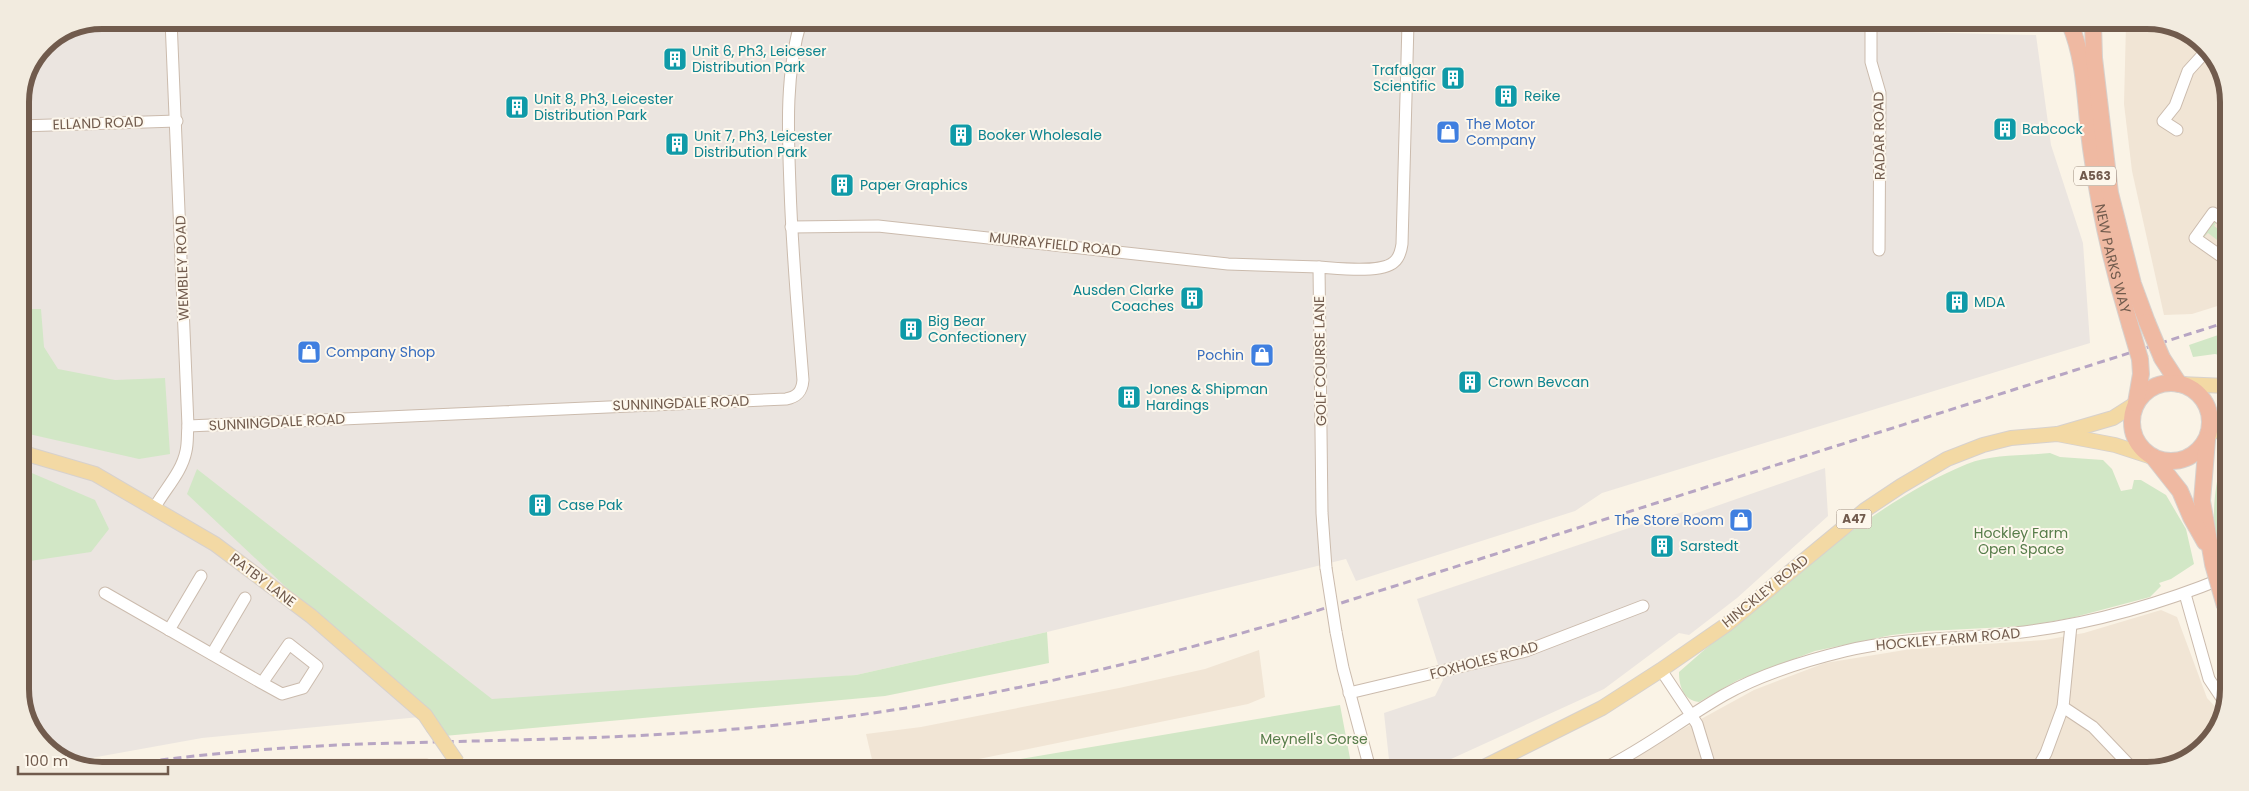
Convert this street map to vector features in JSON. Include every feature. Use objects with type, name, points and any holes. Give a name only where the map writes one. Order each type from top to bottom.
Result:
[{"type":"highway","name":"NEW PARKS WAY","points":[[2072,29],[2079,51],[2098,203],[2117,282],[2140,359],[2141,374],[2136,403]]},
{"type":"highway","name":"NEW PARKS WAY","points":[[2093,29],[2097,84],[2110,193],[2134,284],[2147,322],[2162,358],[2179,384]]},
{"type":"highway","points":[[2136,403],[2142,395],[2159,384],[2179,384]]},
{"type":"highway","name":"A563","points":[[2179,384],[2195,392],[2206,404],[2210,426],[2202,487],[2210,556]]},
{"type":"highway","name":"A563","points":[[2136,403],[2131,421],[2135,440],[2142,450],[2153,458],[2180,491],[2210,556],[2220,587]]},
{"type":"highway","points":[[2153,458],[2162,461],[2180,461],[2196,452],[2207,438]]},
{"type":"main road","points":[[2179,384],[2220,386]]},
{"type":"main road","name":"HINCKLEY ROAD","points":[[1494,762],[1602,708],[1661,670],[1726,625],[1851,521],[1923,472],[1947,459],[2011,438],[2057,434],[2113,418],[2136,403]]},
{"type":"main road","points":[[2207,438],[2220,426]]},
{"type":"main road","name":"HINCKLEY ROAD","points":[[2057,434],[2115,445],[2153,458]]},
{"type":"main road","name":"RATBY LANE","points":[[29,455],[94,474],[155,507],[215,544],[311,616],[425,715],[458,762]]},
{"type":"street","name":"WEMBLEY ROAD","points":[[155,507],[166,488],[178,474],[186,451],[188,426],[171,29]]},
{"type":"street","name":"SUNNINGDALE ROAD","points":[[188,426],[793,397],[799,394],[803,380],[792,227],[788,132],[795,43],[800,29]]},
{"type":"street","points":[[1319,267],[1378,269],[1394,263],[1400,254],[1402,244],[1408,29]]},
{"type":"street","name":"RADAR ROAD","points":[[1871,29],[1871,62],[1880,93],[1878,250]]},
{"type":"street","points":[[2177,130],[2163,121],[2175,106],[2188,71],[2203,55]]},
{"type":"street","name":"ELLAND ROAD","points":[[29,126],[176,121]]},
{"type":"street","points":[[2220,218],[2213,213],[2195,238],[2220,256]]},
{"type":"street","name":"MURRAYFIELD ROAD","points":[[792,227],[878,226],[1228,264],[1319,267]]},
{"type":"street","name":"GOLF COURSE LANE","points":[[1319,267],[1322,513],[1326,568],[1336,632],[1349,693],[1368,762]]},
{"type":"street","points":[[169,630],[201,576]]},
{"type":"street","name":"HOCKLEY FARM ROAD","points":[[1616,762],[1652,742],[1692,715],[1754,680],[1845,651],[1912,640],[2012,634],[2071,625],[2185,594],[2220,579]]},
{"type":"street","points":[[105,593],[169,630],[212,654],[262,683],[282,694],[302,688],[317,666],[289,644],[262,683]]},
{"type":"street","points":[[2185,594],[2209,678],[2220,695]]},
{"type":"street","points":[[212,654],[245,598]]},
{"type":"street","name":"FOXHOLES ROAD","points":[[1349,693],[1526,651],[1643,606]]},
{"type":"street","points":[[2041,762],[2063,707],[2071,625]]},
{"type":"street","points":[[1661,670],[1692,715],[1701,732],[1709,762]]},
{"type":"street","points":[[2063,707],[2092,727],[2126,762]]},
{"type":"shaded area","points":[[102,29],[1784,29],[2036,35],[2051,145],[2083,243],[2090,343],[1602,493],[1575,511],[1356,581],[1346,559],[1047,632],[856,675],[202,738],[83,759],[70,755],[50,741],[34,717],[30,703],[29,102],[34,74],[41,61],[61,41],[74,34]]},
{"type":"shaded area","points":[[2126,29],[2156,29],[2179,36],[2199,50],[2215,74],[2220,97],[2220,305],[2192,314],[2164,315],[2132,171],[2124,104]]},
{"type":"shaded area","points":[[1825,468],[1828,516],[1737,598],[1689,635],[1679,633],[1604,689],[1444,762],[1389,762],[1384,713],[1435,696],[1443,680],[1417,599],[1629,528],[1683,512],[1685,517]]},
{"type":"shaded area","points":[[2161,610],[2177,617],[2207,698],[2217,709],[2210,726],[2199,741],[2179,755],[2161,761],[2147,762],[1623,762],[1754,690],[1825,663],[1911,649],[2045,640],[2084,633]]},
{"type":"shaded area","points":[[1259,650],[1265,697],[1248,704],[969,761],[873,762],[866,734],[921,727],[1205,669]]},
{"type":"shaded area","points":[[427,758],[435,762],[241,762],[274,759]]},
{"type":"green space","points":[[2218,220],[2214,226],[2220,230],[2220,242],[2208,233],[2203,238],[2203,233],[2212,221]]},
{"type":"green space","points":[[29,309],[41,309],[44,347],[58,369],[115,380],[165,378],[170,454],[139,459],[29,434]]},
{"type":"green space","points":[[2220,334],[2220,355],[2215,354],[2193,357],[2189,345]]},
{"type":"green space","name":"Hockley Farm Open Space","points":[[2050,453],[2060,457],[2103,460],[2112,469],[2121,491],[2132,489],[2134,480],[2141,480],[2166,495],[2186,529],[2194,564],[2171,579],[2159,583],[2161,586],[2150,597],[2071,618],[2026,626],[1928,631],[1892,635],[1815,651],[1738,680],[1699,702],[1689,698],[1683,692],[1679,672],[1829,548],[1896,501],[1931,481],[1967,464],[1987,458]]},
{"type":"green space","points":[[197,469],[492,699],[856,675],[1047,632],[1049,663],[885,696],[444,736],[187,494]]},
{"type":"green space","points":[[2220,469],[2220,548],[2215,534],[2214,502]]},
{"type":"green space","points":[[29,472],[95,500],[109,529],[91,552],[30,561]]},
{"type":"green space","name":"Meynell's Gorse","points":[[1340,705],[1351,762],[1003,762]]},
{"type":"railway","points":[[149,762],[289,748],[362,744],[594,738],[711,731],[860,715],[1007,690],[1153,657],[1297,617],[2220,324]]},
{"type":"place","name":"Unit 6, Ph3, Leiceser Distribution Park","points":[[675,59]]},
{"type":"place","name":"Trafalgar Scientific","points":[[1453,78]]},
{"type":"place","name":"Reike","points":[[1506,96]]},
{"type":"place","name":"Unit 8, Ph3, Leicester Distribution Park","points":[[517,107]]},
{"type":"place","name":"Babcock","points":[[2005,129]]},
{"type":"place","name":"The Motor Company","points":[[1448,132]]},
{"type":"place","name":"Booker Wholesale","points":[[961,135]]},
{"type":"place","name":"Unit 7, Ph3, Leicester Distribution Park","points":[[677,144]]},
{"type":"place","name":"Paper Graphics","points":[[842,185]]},
{"type":"place","name":"Ausden Clarke Coaches","points":[[1192,298]]},
{"type":"place","name":"MDA","points":[[1957,302]]},
{"type":"place","name":"Big Bear Confectionery","points":[[911,329]]},
{"type":"place","name":"Company Shop","points":[[309,352]]},
{"type":"place","name":"Pochin","points":[[1262,355]]},
{"type":"place","name":"Crown Bevcan","points":[[1470,382]]},
{"type":"place","name":"Jones & Shipman Hardings","points":[[1129,397]]},
{"type":"place","name":"Case Pak","points":[[540,505]]},
{"type":"place","name":"The Store Room","points":[[1741,520]]},
{"type":"place","name":"Sarstedt","points":[[1662,546]]}]
